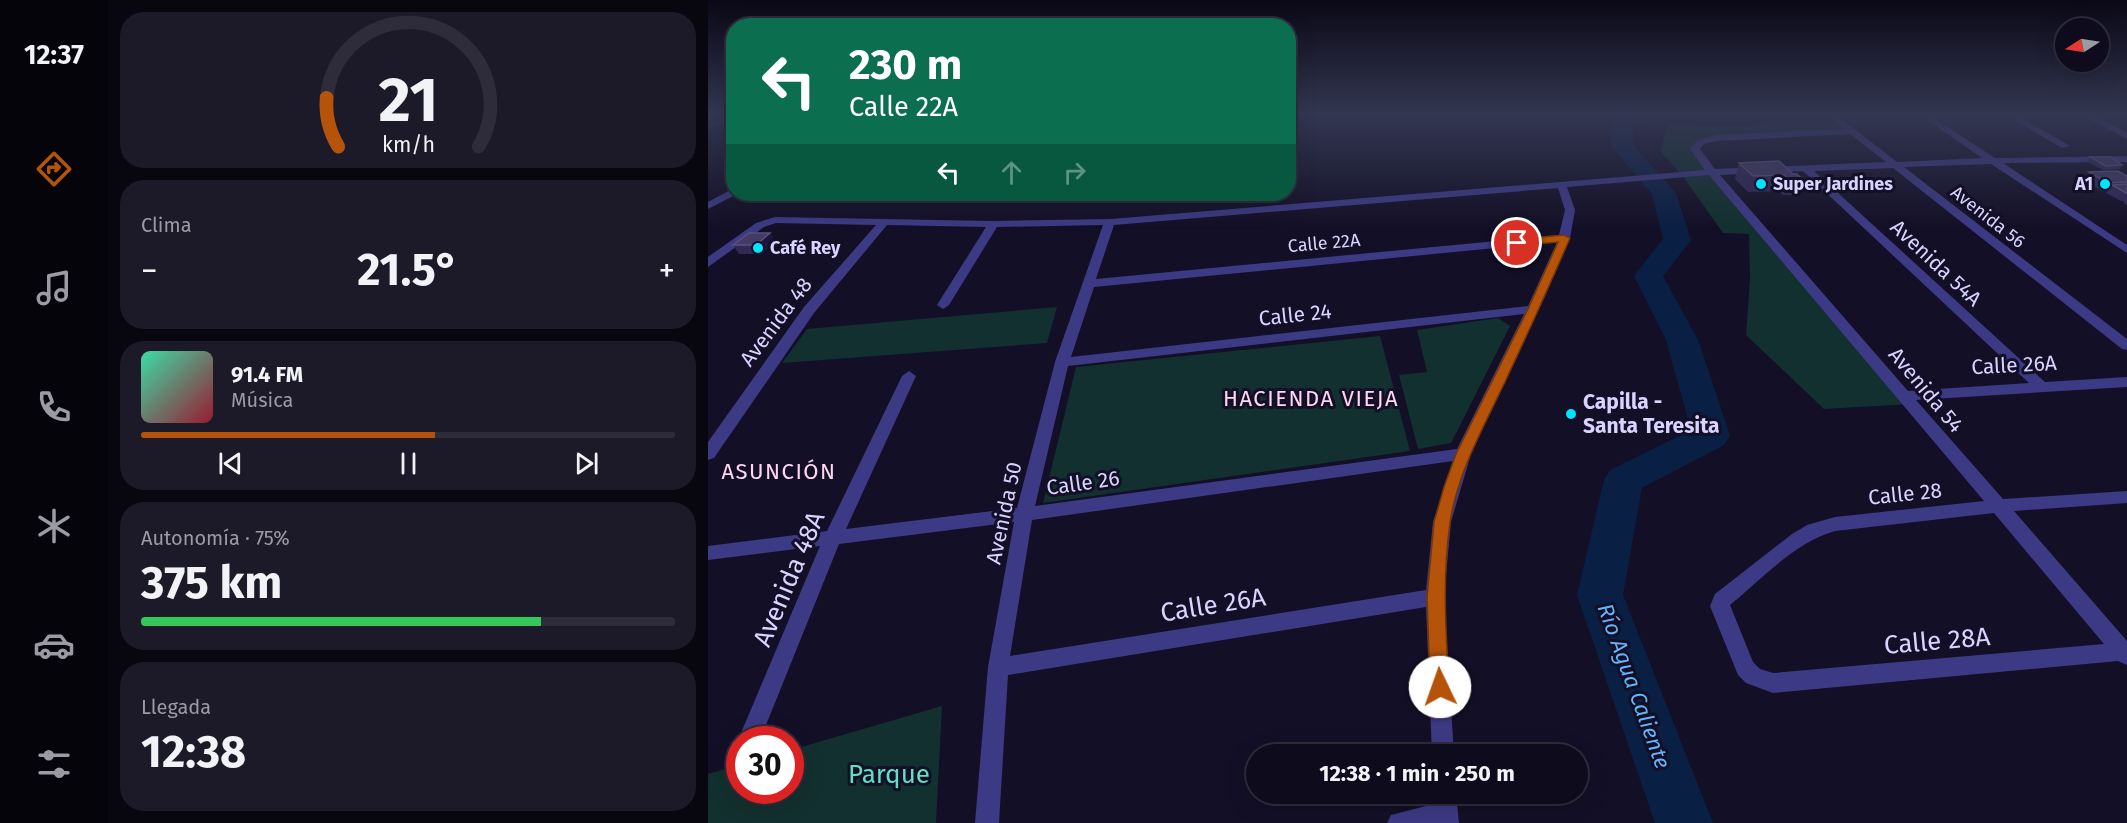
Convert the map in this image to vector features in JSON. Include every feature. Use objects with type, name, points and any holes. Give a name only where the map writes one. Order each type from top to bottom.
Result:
[{"type":"street","name":"Avenida 54","points":[[1697,151],[1712,172],[2126,653]]},
{"type":"street","name":"Avenida 56","points":[[1877,151],[2127,346]]},
{"type":"street","points":[[1978,151],[2127,250]]},
{"type":"street","points":[[2007,160],[2058,151]]},
{"type":"street","points":[[2068,151],[2097,170]]},
{"type":"street","points":[[2084,151],[2127,152]]},
{"type":"street","points":[[2104,153],[2122,159]]},
{"type":"street","points":[[708,271],[760,225],[775,220],[993,224],[1110,222],[1712,172],[2007,160],[2122,159]]},
{"type":"street","points":[[2122,159],[2124,165],[2122,171]]},
{"type":"street","name":"Avenida 54A","points":[[1804,167],[2042,388]]},
{"type":"street","points":[[1442,744],[1435,597],[1442,522],[1463,454],[1533,309],[1564,238],[1570,210],[1561,183]]},
{"type":"street","points":[[708,207],[726,196]]},
{"type":"street","name":"Avenida 48","points":[[708,454],[809,310],[885,221]]},
{"type":"street","name":"Avenida 50","points":[[987,823],[998,667],[1024,514],[1062,362],[1110,222]]},
{"type":"street","points":[[943,305],[993,224]]},
{"type":"street","name":"Calle 22A","points":[[1087,284],[1564,238]]},
{"type":"street","name":"Calle 24","points":[[1062,362],[1533,309]]},
{"type":"street","name":"Avenida 48A","points":[[755,726],[833,537],[909,375]]},
{"type":"street","name":"Calle 26A","points":[[1904,396],[2127,382]]},
{"type":"street","name":"Calle 26","points":[[708,553],[1024,514],[1463,454]]},
{"type":"street","name":"Calle 28","points":[[1752,676],[1740,659],[1720,610],[1722,600],[1798,539],[1813,530],[1835,524],[1998,506],[2127,497]]},
{"type":"street","name":"Calle 26A","points":[[998,667],[1435,597]]},
{"type":"street","name":"Calle 28A","points":[[1752,676],[1773,683],[2126,653]]},
{"type":"street","points":[[1399,823],[1446,810]]},
{"type":"green space","points":[[1697,151],[1911,404],[1824,409],[1746,335],[1750,279],[1749,234],[1723,233],[1682,175],[1661,152]]},
{"type":"green space","points":[[1057,307],[1047,343],[782,363],[807,329]]},
{"type":"green space","points":[[1498,318],[1510,326],[1451,443],[1418,449],[1399,375],[1427,372],[1417,330]]},
{"type":"green space","points":[[1380,336],[1410,451],[1043,503],[1076,367]]},
{"type":"green space","name":"Parque","points":[[942,706],[936,823],[708,823],[708,774],[726,769],[726,804],[804,804],[804,746]]},
{"type":"building","points":[[2090,157],[2111,157],[2122,165],[2106,166]]},
{"type":"building","points":[[1779,161],[1801,178],[1789,179],[1784,175],[1753,176],[1739,163]]},
{"type":"building","points":[[2118,171],[2127,176],[2127,182],[2107,183],[2089,172]]},
{"type":"building","points":[[2127,184],[2127,193],[2112,185]]},
{"type":"building","points":[[749,233],[770,233],[756,245],[733,245]]},
{"type":"waterway","name":"Río Agua Caliente","points":[[1627,151],[1664,193],[1677,240],[1648,276],[1682,340],[1711,436],[1624,480],[1600,595],[1684,823]]},
{"type":"place","name":"Super Jardines","points":[[1761,184]]},
{"type":"place","name":"A1","points":[[2105,184]]},
{"type":"place","name":"Café Rey","points":[[758,248]]},
{"type":"place","name":"Capilla - Santa Teresita","points":[[1571,414]]},
{"type":"district","name":"HACIENDA VIEJA","points":[[1311,398]]},
{"type":"district","name":"ASUNCIÓN","points":[[779,471]]},
{"type":"route","points":[[1440,687],[1435,597],[1442,522],[1463,454],[1533,309],[1564,238],[1517,243]]}]
